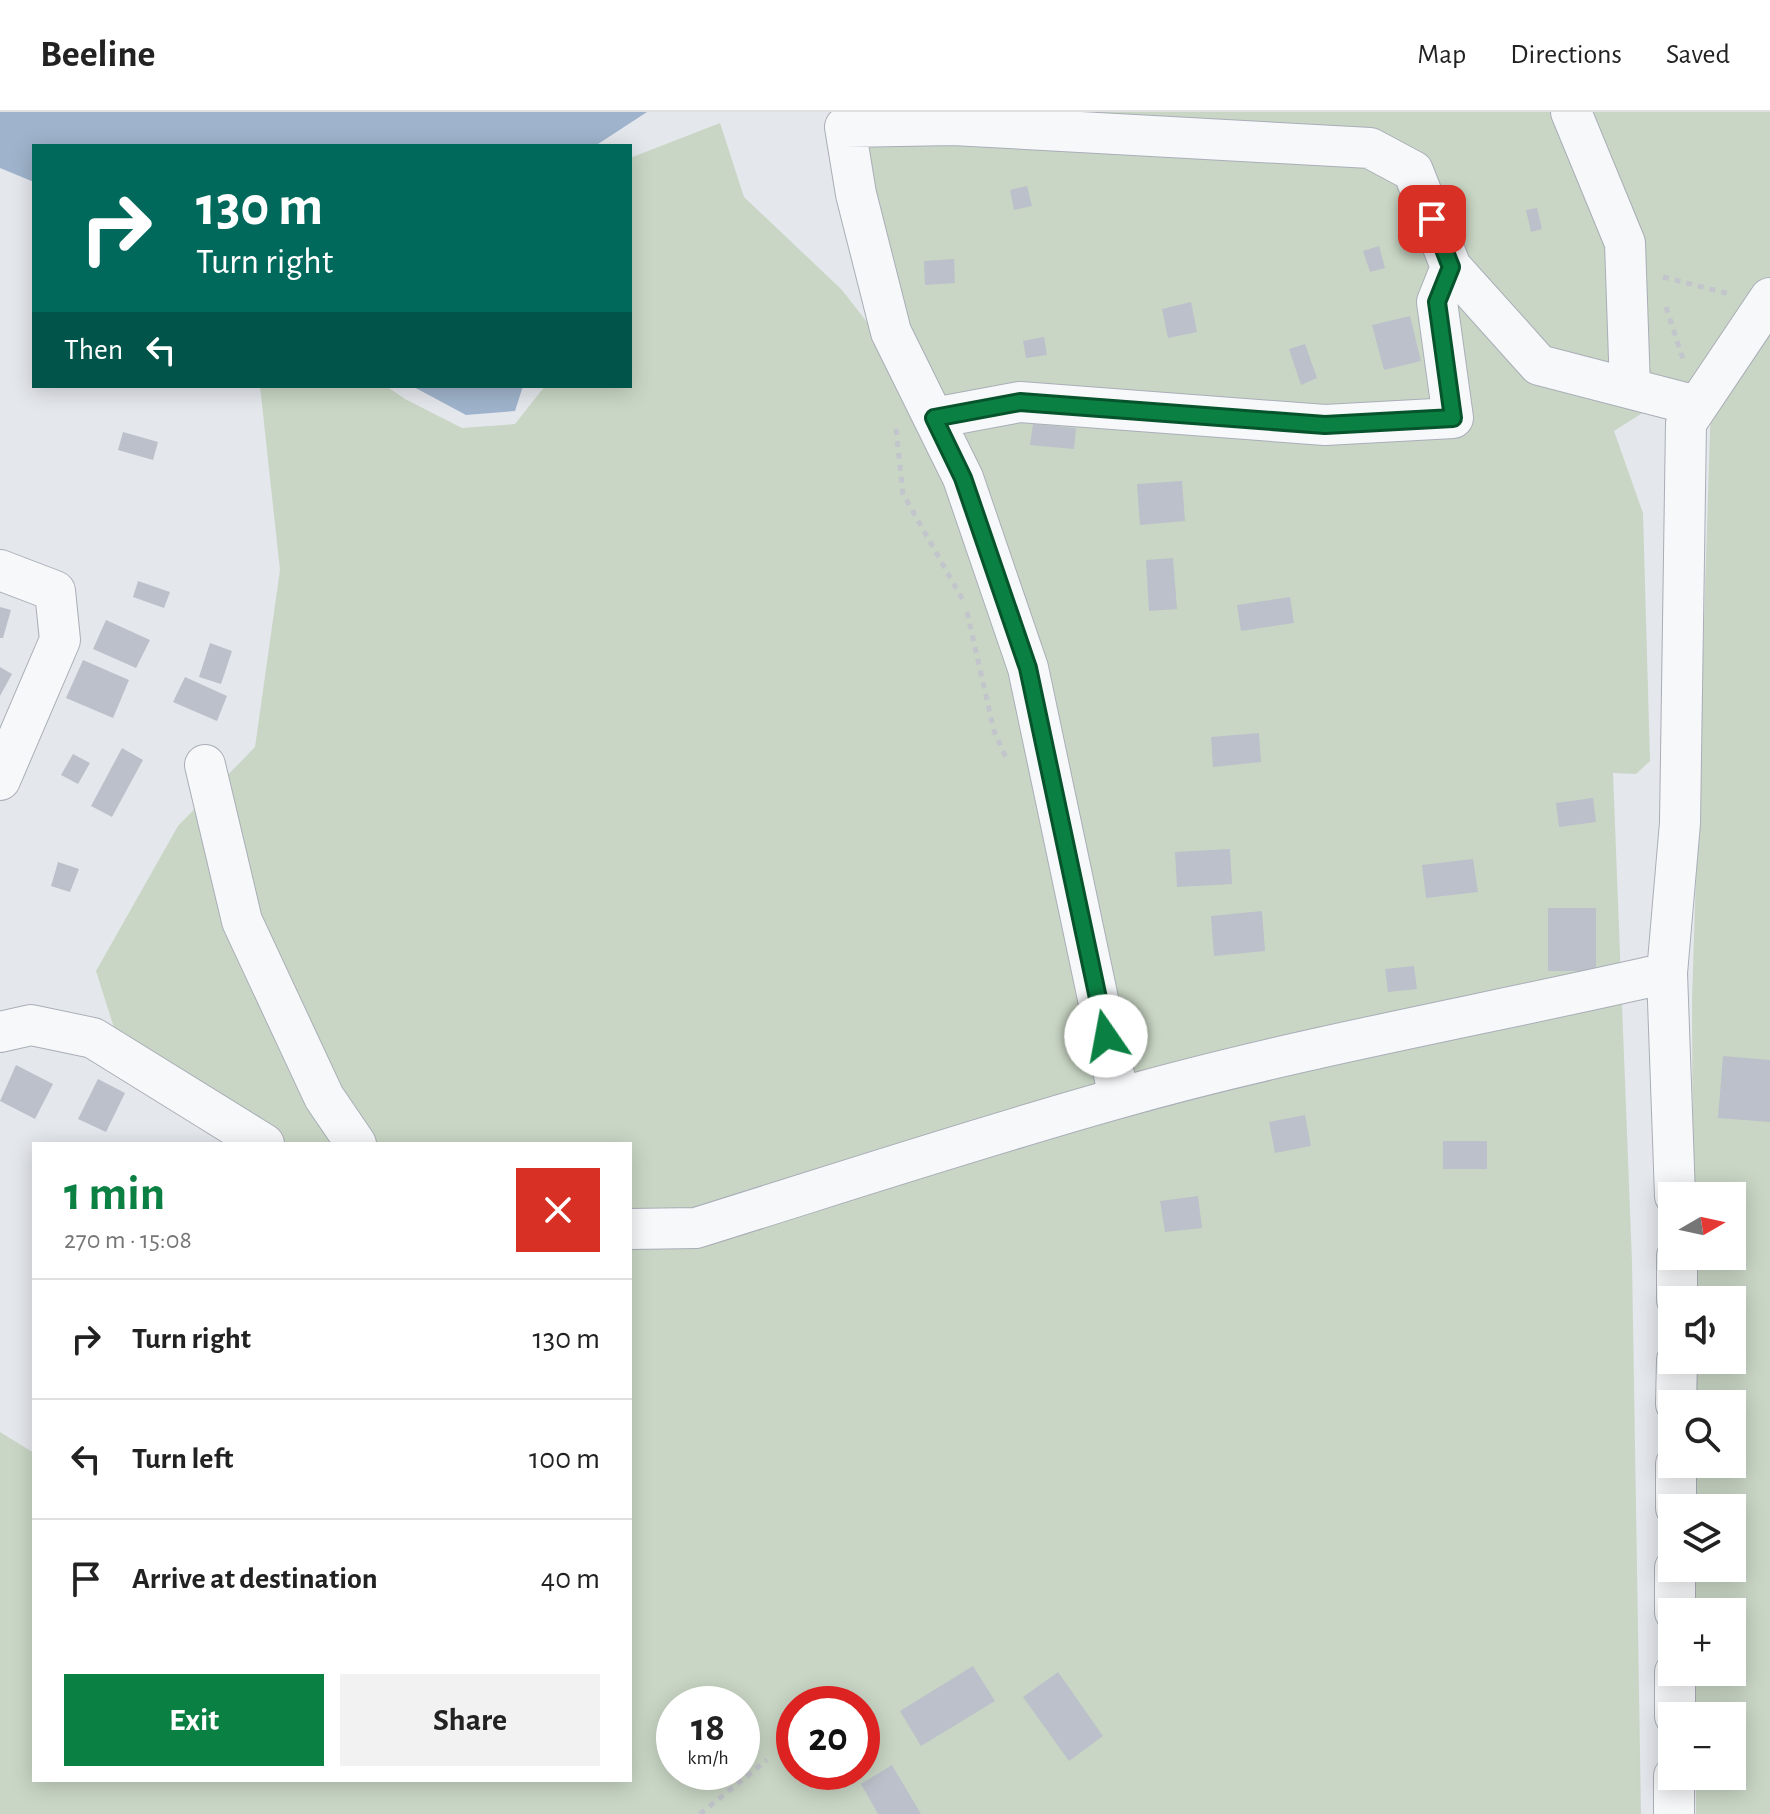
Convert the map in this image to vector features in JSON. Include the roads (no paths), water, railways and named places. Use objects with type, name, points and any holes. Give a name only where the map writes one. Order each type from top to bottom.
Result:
[{"type":"street","points":[[1571,112],[1625,243],[1630,388]]},
{"type":"street","points":[[1119,1098],[1028,668],[963,478],[915,423],[856,194],[845,127],[953,125],[1370,148],[1413,171],[1451,267],[1539,365],[1697,406]]},
{"type":"street","points":[[915,423],[1020,402],[1325,425],[1453,418],[1437,302],[1451,267]]},
{"type":"street","points":[[1674,1182],[1667,973],[1680,823],[1686,423],[1755,297]]},
{"type":"street","points":[[0,570],[55,591],[60,640],[0,780]]},
{"type":"street","points":[[205,765],[242,921],[324,1097],[355,1142]]},
{"type":"street","points":[[632,1229],[696,1228],[1119,1098],[1295,1053],[1667,973]]},
{"type":"street","points":[[0,1032],[31,1025],[93,1038],[261,1142]]},
{"type":"street","points":[[1674,1790],[1674,1814]]},
{"type":"water","points":[[0,112],[647,112],[598,144],[32,144],[32,181],[0,168]]},
{"type":"water","points":[[416,388],[522,388],[515,411],[466,415]]}]
